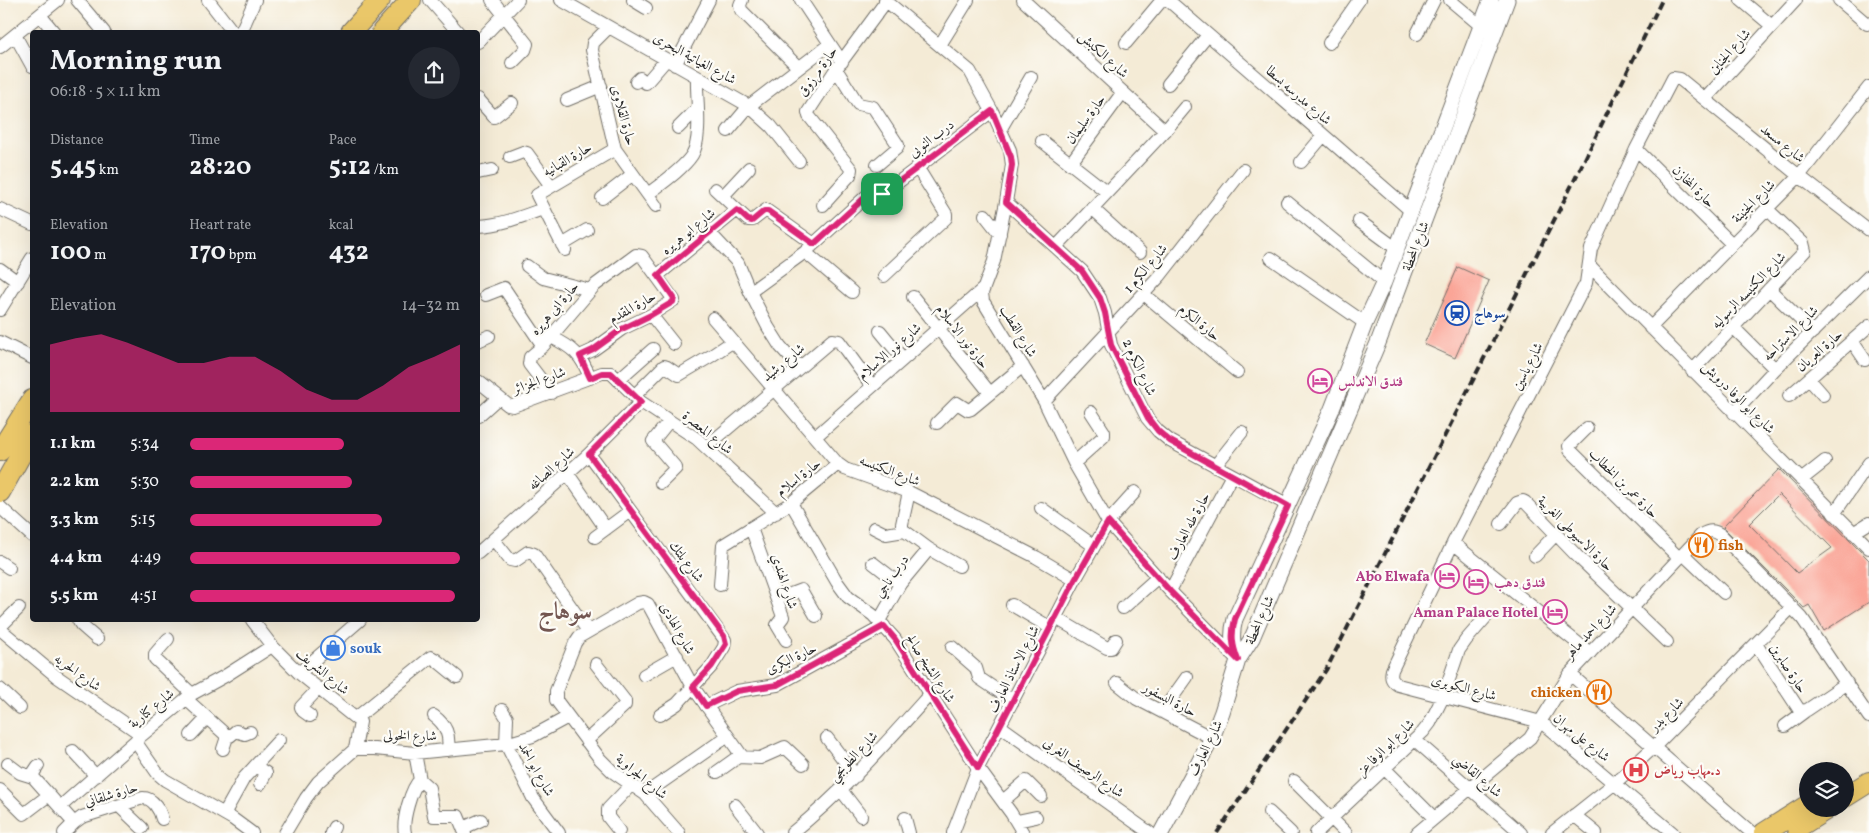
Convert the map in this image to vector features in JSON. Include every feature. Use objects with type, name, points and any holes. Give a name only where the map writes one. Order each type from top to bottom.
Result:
[{"type":"main road","points":[[353,30],[380,0]]},
{"type":"main road","points":[[384,30],[411,0]]},
{"type":"main road","points":[[2,443],[30,403]]},
{"type":"main road","points":[[0,492],[30,440]]},
{"type":"main road","points":[[1854,775],[1869,766]]},
{"type":"main road","points":[[1854,791],[1869,782]]},
{"type":"main road","points":[[1764,833],[1799,811]]},
{"type":"main road","points":[[1789,833],[1814,817]]},
{"type":"street","points":[[77,0],[102,30]]},
{"type":"street","points":[[208,0],[231,30]]},
{"type":"street","points":[[242,30],[255,0]]},
{"type":"street","points":[[430,0],[456,30]]},
{"type":"street","points":[[492,0],[527,44],[525,50],[512,63]]},
{"type":"street","points":[[480,40],[518,0]]},
{"type":"street","name":"شارع الغياتية البحرى","points":[[561,0],[749,106],[771,126],[799,161]]},
{"type":"street","points":[[633,0],[646,8]]},
{"type":"street","points":[[636,82],[640,78],[647,83],[671,63],[709,0]]},
{"type":"street","points":[[742,0],[741,10],[798,67]]},
{"type":"street","points":[[801,0],[830,44],[858,104],[873,107],[897,143],[897,148],[877,165]]},
{"type":"street","points":[[886,0],[970,71],[992,111],[1010,150],[1012,165],[1000,234],[992,269],[983,289]]},
{"type":"street","name":"حارة مرزوق","points":[[823,205],[851,172],[850,166],[809,116],[808,112],[886,0]]},
{"type":"street","points":[[940,45],[968,0]]},
{"type":"street","name":"شارع الكبش","points":[[1023,0],[1165,131]]},
{"type":"street","points":[[1126,43],[1162,0]]},
{"type":"street","name":"شارع مدرسه بسطا","points":[[1168,0],[1411,211]]},
{"type":"street","points":[[1329,43],[1359,0]]},
{"type":"street","points":[[1417,34],[1434,0]]},
{"type":"street","points":[[1450,0],[1481,26]]},
{"type":"street","name":"شارع المحطة","points":[[1238,660],[1232,647],[1231,632],[1235,619],[1332,409],[1397,249],[1491,0]]},
{"type":"street","name":"شارع المحطة","points":[[1238,660],[1252,638],[1378,343],[1506,0]]},
{"type":"street","points":[[1741,0],[1772,26]]},
{"type":"street","name":"شارع الجناين","points":[[1705,100],[1796,0]]},
{"type":"street","points":[[1839,0],[1868,24]]},
{"type":"street","points":[[0,47],[40,15],[51,2]]},
{"type":"street","points":[[40,15],[52,30]]},
{"type":"street","name":"حارة القلاوى","points":[[609,27],[593,43],[592,48],[615,149],[656,206]]},
{"type":"street","points":[[15,35],[30,62]]},
{"type":"street","points":[[1168,84],[1208,35]]},
{"type":"street","points":[[728,131],[749,106],[830,44]]},
{"type":"street","points":[[648,194],[692,155],[697,137],[697,77]]},
{"type":"street","points":[[1000,130],[1031,78]]},
{"type":"street","name":"شارع ياسين","points":[[1392,670],[1453,543],[1586,283],[1591,249],[1636,149],[1670,81],[1673,78],[1680,79]]},
{"type":"street","name":"شارع مسعد","points":[[1680,79],[1799,176],[1867,224]]},
{"type":"street","points":[[567,100],[600,86]]},
{"type":"street","name":"حارة سليمان","points":[[1070,164],[1123,92]]},
{"type":"street","name":"شارع الجنينة","points":[[1650,328],[1799,176],[1867,95]]},
{"type":"street","points":[[480,104],[494,117],[512,103]]},
{"type":"street","points":[[1056,247],[1165,131],[1185,107]]},
{"type":"street","points":[[678,128],[697,109]]},
{"type":"street","name":"درب النوبى","points":[[750,292],[809,248],[872,191],[876,190],[882,194],[992,111]]},
{"type":"street","points":[[1301,162],[1323,136]]},
{"type":"street","name":"حارة سليمان","points":[[1042,141],[1106,192]]},
{"type":"street","name":"حارة القبانيه","points":[[543,208],[536,195],[615,149]]},
{"type":"street","name":"حارة المخازن","points":[[1636,149],[1732,244]]},
{"type":"street","points":[[510,157],[523,152],[527,153],[551,186]]},
{"type":"street","points":[[884,276],[946,218],[946,214],[917,167]]},
{"type":"street","name":"شارع ابو هريره","points":[[749,168],[719,192],[748,220],[752,221],[764,211],[768,211],[809,248]]},
{"type":"street","points":[[480,173],[492,170]]},
{"type":"street","name":"شارع الكرم 1","points":[[1044,401],[1144,294],[1243,170]]},
{"type":"street","points":[[602,198],[633,174]]},
{"type":"street","name":"شارع الكرم 2","points":[[1006,202],[1082,271],[1092,284],[1100,298],[1111,345],[1148,418],[1158,431],[1170,441],[1288,506]]},
{"type":"street","points":[[1288,202],[1384,282]]},
{"type":"street","points":[[480,226],[493,226],[504,223],[543,208],[564,247],[587,230]]},
{"type":"street","points":[[1092,208],[1140,252]]},
{"type":"street","name":"شارع الكنيسه الرسوليه","points":[[1692,371],[1803,255],[1805,246],[1766,209]]},
{"type":"street","points":[[0,210],[30,223]]},
{"type":"street","name":"شارع ابو هريره","points":[[658,275],[737,210]]},
{"type":"street","points":[[985,215],[1000,234]]},
{"type":"street","points":[[1359,221],[1397,249]]},
{"type":"street","points":[[710,233],[738,263],[750,292],[775,338],[799,367]]},
{"type":"street","points":[[809,248],[852,292]]},
{"type":"street","name":"حارة ابى هريره","points":[[551,392],[529,362],[530,357],[547,341],[590,290],[639,255],[658,275]]},
{"type":"street","points":[[1271,258],[1366,323]]},
{"type":"street","points":[[0,310],[30,261]]},
{"type":"street","name":"شارع ابو الوفا درويش","points":[[1589,265],[1869,548]]},
{"type":"street","points":[[527,266],[543,278],[590,290]]},
{"type":"street","points":[[0,269],[18,282]]},
{"type":"street","name":"حارة المقدم","points":[[580,356],[593,350],[622,329],[651,315],[674,300],[658,275]]},
{"type":"street","name":"شارع الاستراحه","points":[[1734,413],[1775,369],[1868,278]]},
{"type":"street","points":[[486,295],[504,288],[547,341],[567,344],[580,356],[590,378]]},
{"type":"street","name":"شارع القطب","points":[[983,289],[983,301],[1044,401],[1074,464],[1108,522],[1170,591],[1238,660]]},
{"type":"street","name":"شارع نور الاسلام","points":[[815,436],[983,289]]},
{"type":"street","points":[[1770,289],[1813,332]]},
{"type":"street","name":"حارة الكرم","points":[[1144,294],[1237,372]]},
{"type":"street","name":"حارة نور الاسلام","points":[[914,297],[990,393]]},
{"type":"street","points":[[651,315],[674,344]]},
{"type":"street","name":"شارع الكنيسه","points":[[713,318],[838,464],[845,469],[909,492],[1036,557],[1075,580]]},
{"type":"street","name":"حارة العريان","points":[[1789,396],[1869,326]]},
{"type":"street","points":[[1733,327],[1775,369]]},
{"type":"street","points":[[880,331],[903,359]]},
{"type":"street","name":"شارع رشيد","points":[[706,447],[832,340],[838,341],[872,386]]},
{"type":"street","points":[[1852,341],[1865,360]]},
{"type":"street","points":[[0,342],[30,357]]},
{"type":"street","name":"شارع الصاغه","points":[[480,551],[589,454],[638,399],[664,366],[679,375],[732,342]]},
{"type":"street","points":[[618,380],[653,349]]},
{"type":"street","points":[[937,423],[954,404],[959,404],[968,410],[1023,366]]},
{"type":"street","name":"شارع الجزائر","points":[[498,398],[508,406],[512,406],[607,372],[611,373],[618,380]]},
{"type":"street","points":[[1809,378],[1823,395]]},
{"type":"street","name":"شارع المعصرة","points":[[618,380],[638,399],[706,447],[776,513]]},
{"type":"street","points":[[480,383],[498,398],[480,414]]},
{"type":"street","points":[[1074,464],[1104,436],[1104,432],[1091,412]]},
{"type":"street","points":[[661,483],[676,468],[653,441],[670,421]]},
{"type":"street","name":"حارة عمر بن الخطاب","points":[[1587,428],[1570,444],[1570,450],[1681,556]]},
{"type":"street","points":[[1215,466],[1242,432]]},
{"type":"street","name":"شارع بلتك","points":[[589,454],[725,640],[724,647],[719,656],[693,687]]},
{"type":"street","points":[[1801,480],[1825,461]]},
{"type":"street","points":[[1834,514],[1869,463]]},
{"type":"street","name":"حارة اسلام","points":[[776,513],[838,464]]},
{"type":"street","points":[[568,474],[606,529]]},
{"type":"street","name":"حارة طه العارف","points":[[1170,591],[1232,475]]},
{"type":"street","points":[[874,528],[886,534],[904,532],[902,524],[909,492]]},
{"type":"street","name":"شارع الاستاذ العارف","points":[[953,833],[978,768],[1075,580],[1108,522],[1135,492]]},
{"type":"street","name":"حارة الاسيوطى الغربية","points":[[1501,524],[1518,503],[1522,501],[1667,642]]},
{"type":"street","name":"شارع الشيخ صالح","points":[[790,503],[842,590],[882,624],[895,639],[978,768],[1020,827]]},
{"type":"street","points":[[0,507],[30,534]]},
{"type":"street","points":[[1041,508],[1094,546]]},
{"type":"street","points":[[595,537],[630,511]]},
{"type":"street","points":[[720,585],[723,545],[776,513]]},
{"type":"street","points":[[1853,533],[1869,522]]},
{"type":"street","name":"شارع الهندي","points":[[751,528],[783,616],[777,625],[786,640]]},
{"type":"street","name":"درب ناجي","points":[[904,532],[959,566]]},
{"type":"street","name":"شارع احمد ماهر","points":[[1417,833],[1530,738],[1570,674],[1701,535],[1706,532],[1717,532],[1792,606]]},
{"type":"street","points":[[1535,556],[1556,534]]},
{"type":"street","points":[[494,540],[510,560],[516,561],[528,552],[534,554],[588,631]]},
{"type":"street","points":[[1453,543],[1590,653]]},
{"type":"street","name":"درب ناجي","points":[[882,624],[900,584],[929,549]]},
{"type":"street","points":[[1681,556],[1724,593]]},
{"type":"street","points":[[873,564],[900,584]]},
{"type":"street","points":[[1123,608],[1158,577]]},
{"type":"street","points":[[777,599],[801,590],[816,616]]},
{"type":"street","name":"شارع الهادى","points":[[568,717],[556,700],[556,691],[575,643],[579,637],[588,631],[638,603],[644,602],[648,604],[693,687],[742,756]]},
{"type":"street","points":[[1012,605],[1107,648],[1111,648],[1116,640]]},
{"type":"street","points":[[1792,606],[1812,629],[1869,717]]},
{"type":"street","name":"شارع بدر","points":[[1552,833],[1615,783],[1655,746],[1792,606]]},
{"type":"street","points":[[0,628],[19,608]]},
{"type":"street","name":"شارع ابو الوفا عز","points":[[1316,833],[1385,769],[1430,723],[1443,697],[1459,650],[1486,617]]},
{"type":"street","points":[[79,622],[97,639]]},
{"type":"street","name":"شارع الشريف","points":[[254,622],[272,646],[299,673],[356,718]]},
{"type":"street","points":[[299,673],[358,622]]},
{"type":"street","name":"حارة البكرى","points":[[706,706],[737,691],[777,685],[882,624]]},
{"type":"street","name":"شارع الحريه","points":[[0,628],[56,676],[139,738],[158,774],[165,780],[224,814],[246,831]]},
{"type":"street","points":[[168,639],[155,654],[155,659],[207,718],[225,743],[236,731],[242,733],[250,732]]},
{"type":"street","name":"حارة صابرين","points":[[1756,644],[1797,708],[1804,712],[1847,683]]},
{"type":"street","name":"شارع كنارية","points":[[60,807],[189,697],[272,646]]},
{"type":"street","points":[[952,647],[976,668],[979,678],[1013,701]]},
{"type":"street","points":[[644,675],[676,656]]},
{"type":"street","points":[[285,833],[318,782],[355,749],[360,725],[356,718],[431,657],[457,677]]},
{"type":"street","name":"شارع العارف","points":[[1161,833],[1212,738],[1238,660]]},
{"type":"street","points":[[586,741],[626,705],[625,701],[596,664]]},
{"type":"street","name":"شارع الكوبرى","points":[[1392,670],[1393,682],[1398,685],[1541,722]]},
{"type":"street","points":[[1570,674],[1655,746],[1752,833]]},
{"type":"street","points":[[1162,712],[1187,677]]},
{"type":"street","name":"حارة البسفور","points":[[1117,683],[1136,698],[1212,738]]},
{"type":"street","points":[[660,715],[678,704],[693,687]]},
{"type":"street","points":[[310,716],[301,707],[319,688]]},
{"type":"street","points":[[0,689],[20,708]]},
{"type":"street","name":"شارع الطوبجي","points":[[792,833],[856,776],[930,694]]},
{"type":"street","points":[[502,710],[507,718],[506,744]]},
{"type":"street","points":[[1785,726],[1804,712]]},
{"type":"street","points":[[434,716],[446,728],[449,742],[448,750]]},
{"type":"street","name":"شارع الجراوية","points":[[568,717],[613,772],[644,794],[679,833]]},
{"type":"street","name":"شارع الخولى","points":[[355,749],[415,753],[506,744],[533,736],[568,717]]},
{"type":"street","points":[[192,735],[207,718]]},
{"type":"street","name":"شارع على مهران","points":[[1541,722],[1673,833]]},
{"type":"street","name":"شارع الرصيف الغربى","points":[[1000,726],[1150,833]]},
{"type":"street","points":[[644,794],[728,736]]},
{"type":"street","points":[[827,738],[856,776]]},
{"type":"street","points":[[224,814],[244,778],[280,740]]},
{"type":"street","name":"شارع القاضي","points":[[1415,740],[1521,833]]},
{"type":"street","name":"شارع ابو الحمد","points":[[506,744],[533,798],[559,833]]},
{"type":"street","points":[[717,772],[742,756],[760,758],[785,747],[803,764]]},
{"type":"street","points":[[73,751],[96,776]]},
{"type":"street","points":[[415,753],[420,780],[429,788],[434,816],[458,816],[464,831],[481,820]]},
{"type":"street","points":[[8,764],[20,773],[36,772],[49,795],[74,823]]},
{"type":"street","points":[[255,766],[266,773],[260,784]]},
{"type":"street","points":[[1385,769],[1434,818]]},
{"type":"street","points":[[405,833],[405,817],[414,788],[420,780]]},
{"type":"street","points":[[1003,801],[1026,781],[1042,796]]},
{"type":"street","points":[[1294,781],[1346,833]]},
{"type":"street","points":[[619,831],[608,817],[608,809],[631,786]]},
{"type":"street","points":[[0,790],[24,814],[49,795]]},
{"type":"street","points":[[841,790],[861,816]]},
{"type":"street","name":"حارة شلقاني","points":[[64,833],[82,818],[147,798],[157,808],[162,818]]},
{"type":"street","points":[[735,805],[756,833]]},
{"type":"street","points":[[119,806],[142,828]]},
{"type":"street","points":[[1269,812],[1291,833]]},
{"type":"street","points":[[1574,815],[1596,833]]},
{"type":"street","points":[[1020,827],[1036,817]]},
{"type":"street","points":[[905,818],[909,833]]},
{"type":"building","name":"سوهاج","points":[[1458,267],[1489,281],[1455,358],[1424,344]]},
{"type":"building","points":[[1779,469],[1869,560],[1869,602],[1824,631],[1809,605],[1804,608],[1723,527]],"holes":[[[1779,494],[1832,548],[1797,573],[1749,524]]]},
{"type":"railway","points":[[1217,833],[1326,670],[1580,169],[1662,0]]},
{"type":"place","name":"سوهاج","points":[[1457,313]]},
{"type":"place","name":"فندق الاندلس","points":[[1320,381]]},
{"type":"place","name":"fish","points":[[1701,545]]},
{"type":"place","name":"Abo Elwafa","points":[[1447,576]]},
{"type":"place","name":"فندق دهب","points":[[1476,582]]},
{"type":"place","name":"Aman Palace Hotel","points":[[1555,612]]},
{"type":"place","name":"souk","points":[[333,648]]},
{"type":"place","name":"chicken","points":[[1599,692]]},
{"type":"place","name":"د.مهاب رياض","points":[[1636,770]]},
{"type":"district","name":"سوهاج","points":[[565,611]]},
{"type":"route","points":[[992,111],[1010,150],[1012,165],[1006,202],[1082,271],[1092,284],[1100,298],[1105,313],[1111,345],[1148,418],[1158,431],[1170,441],[1288,506],[1235,619],[1231,632],[1232,647],[1238,660],[1170,591],[1108,522],[1075,580],[978,768],[895,639],[884,626],[777,685],[751,687],[737,691],[706,706],[693,687],[719,656],[726,644],[724,636],[589,454],[641,402],[611,373],[602,373],[590,378],[580,356],[603,344],[610,336],[622,329],[673,302],[674,298],[658,275],[737,210],[749,221],[752,221],[766,210],[814,244],[872,191],[876,190],[882,194],[992,111]]}]
